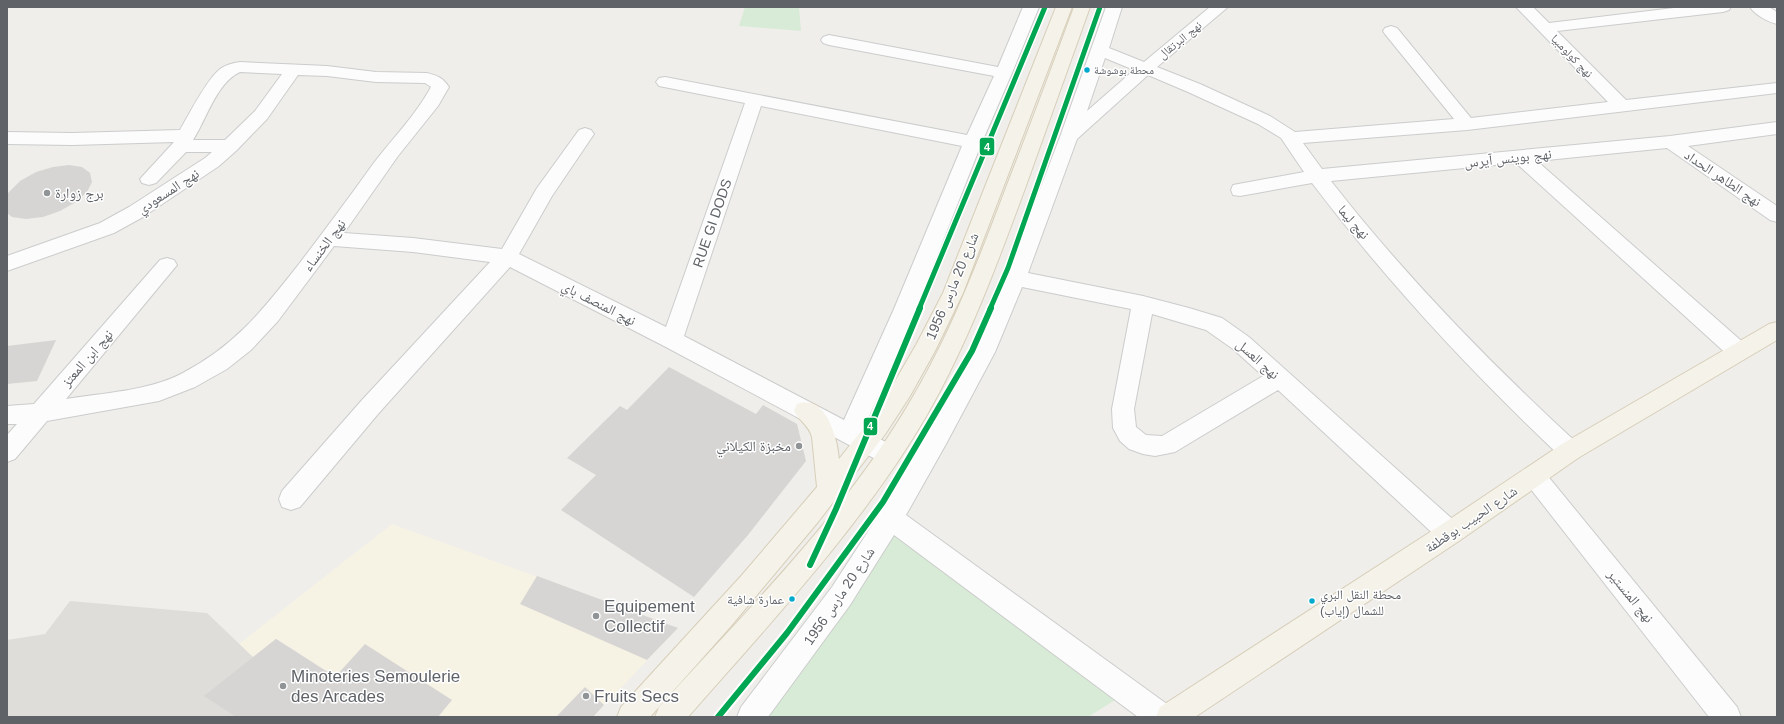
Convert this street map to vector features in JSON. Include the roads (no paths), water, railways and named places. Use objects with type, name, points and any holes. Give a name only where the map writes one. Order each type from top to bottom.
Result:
[{"type":"main road","name":"شارع 20 مارس 1956","points":[[631,717],[720,620],[829,490],[858,439],[925,348],[952,292],[1064,7]]},
{"type":"main road","name":"شارع 20 مارس 1956","points":[[669,717],[786,585],[847,512],[889,455],[919,406],[952,347],[985,271],[1082,7]]},
{"type":"main road","name":"شارع الحبيب بوقطفة","points":[[1170,717],[1450,533],[1570,451],[1738,351],[1777,330]]},
{"type":"main road","points":[[805,411],[814,418],[822,428],[828,465],[829,490]]},
{"type":"street","name":"شارع 20 مارس 1956","points":[[858,439],[905,309],[973,142],[1004,74],[1031,7]]},
{"type":"street","name":"شارع 20 مارس 1956","points":[[751,717],[841,596],[891,518],[972,375],[997,323],[1016,278],[1069,137],[1114,7]]},
{"type":"street","name":"نهج البرتقال","points":[[1069,137],[1144,69],[1220,7]]},
{"type":"street","name":"نهج كولومبيا","points":[[1524,7],[1621,105]]},
{"type":"street","points":[[1544,28],[1723,7]]},
{"type":"street","points":[[1758,7],[1777,19]]},
{"type":"street","points":[[1391,31],[1467,124]]},
{"type":"street","points":[[829,40],[1004,74]]},
{"type":"street","name":"نهج ليما","points":[[1100,50],[1194,88],[1264,120],[1282,130],[1292,138],[1317,176],[1351,220],[1455,338],[1509,394],[1570,451]]},
{"type":"street","points":[[148,179],[184,141],[205,101],[229,70],[240,67],[294,69]]},
{"type":"street","name":"نهج المسعودي","points":[[7,264],[107,228],[136,212],[212,162],[231,146],[261,115],[294,69]]},
{"type":"street","name":"نهج الخنساء","points":[[7,415],[40,413],[159,392],[188,381],[219,363],[243,344],[271,315],[329,239],[392,152],[432,102],[440,87],[437,82],[427,78],[376,77],[294,69]]},
{"type":"street","points":[[665,82],[973,142]]},
{"type":"street","points":[[1292,138],[1467,124],[1777,88]]},
{"type":"street","name":"RUE GI DODS","points":[[672,340],[752,106]]},
{"type":"street","name":"نهج بوينس آيرس","points":[[1240,190],[1317,176],[1670,142],[1777,128]]},
{"type":"street","points":[[291,499],[370,407],[507,257],[544,193],[585,134]]},
{"type":"street","points":[[7,138],[184,141],[231,146]]},
{"type":"street","name":"نهج الطاهر الحداد","points":[[1670,142],[1777,215]]},
{"type":"street","points":[[1520,156],[1738,351]]},
{"type":"street","name":"نهج المنصف باي","points":[[329,239],[412,245],[507,257],[672,340],[889,455]]},
{"type":"street","name":"نهج ابن المعتز","points":[[7,452],[167,265]]},
{"type":"street","name":"نهج العسل","points":[[1016,278],[1143,304],[1214,324],[1241,342],[1450,533]]},
{"type":"street","points":[[1143,304],[1123,409],[1124,426],[1127,432],[1141,443],[1152,447],[1167,444],[1279,378]]},
{"type":"street","name":"نهج المنستير","points":[[1534,476],[1727,717]]},
{"type":"street","points":[[891,518],[1161,717]]},
{"type":"place","name":"محطة بوشوشة","points":[[1087,70]]},
{"type":"place","name":"برج زوارة","points":[[47,193]]},
{"type":"place","name":"مخبزة الكيلاني","points":[[799,446]]},
{"type":"place","name":"عمارة شافية","points":[[792,599]]},
{"type":"place","name":"محطة النقل البري للشمال (إياب)","points":[[1312,601]]},
{"type":"place","name":"Equipement Collectif","points":[[596,616]]},
{"type":"place","name":"Minoteries Semoulerie des Arcades","points":[[283,686]]},
{"type":"place","name":"Fruits Secs","points":[[586,696]]}]
